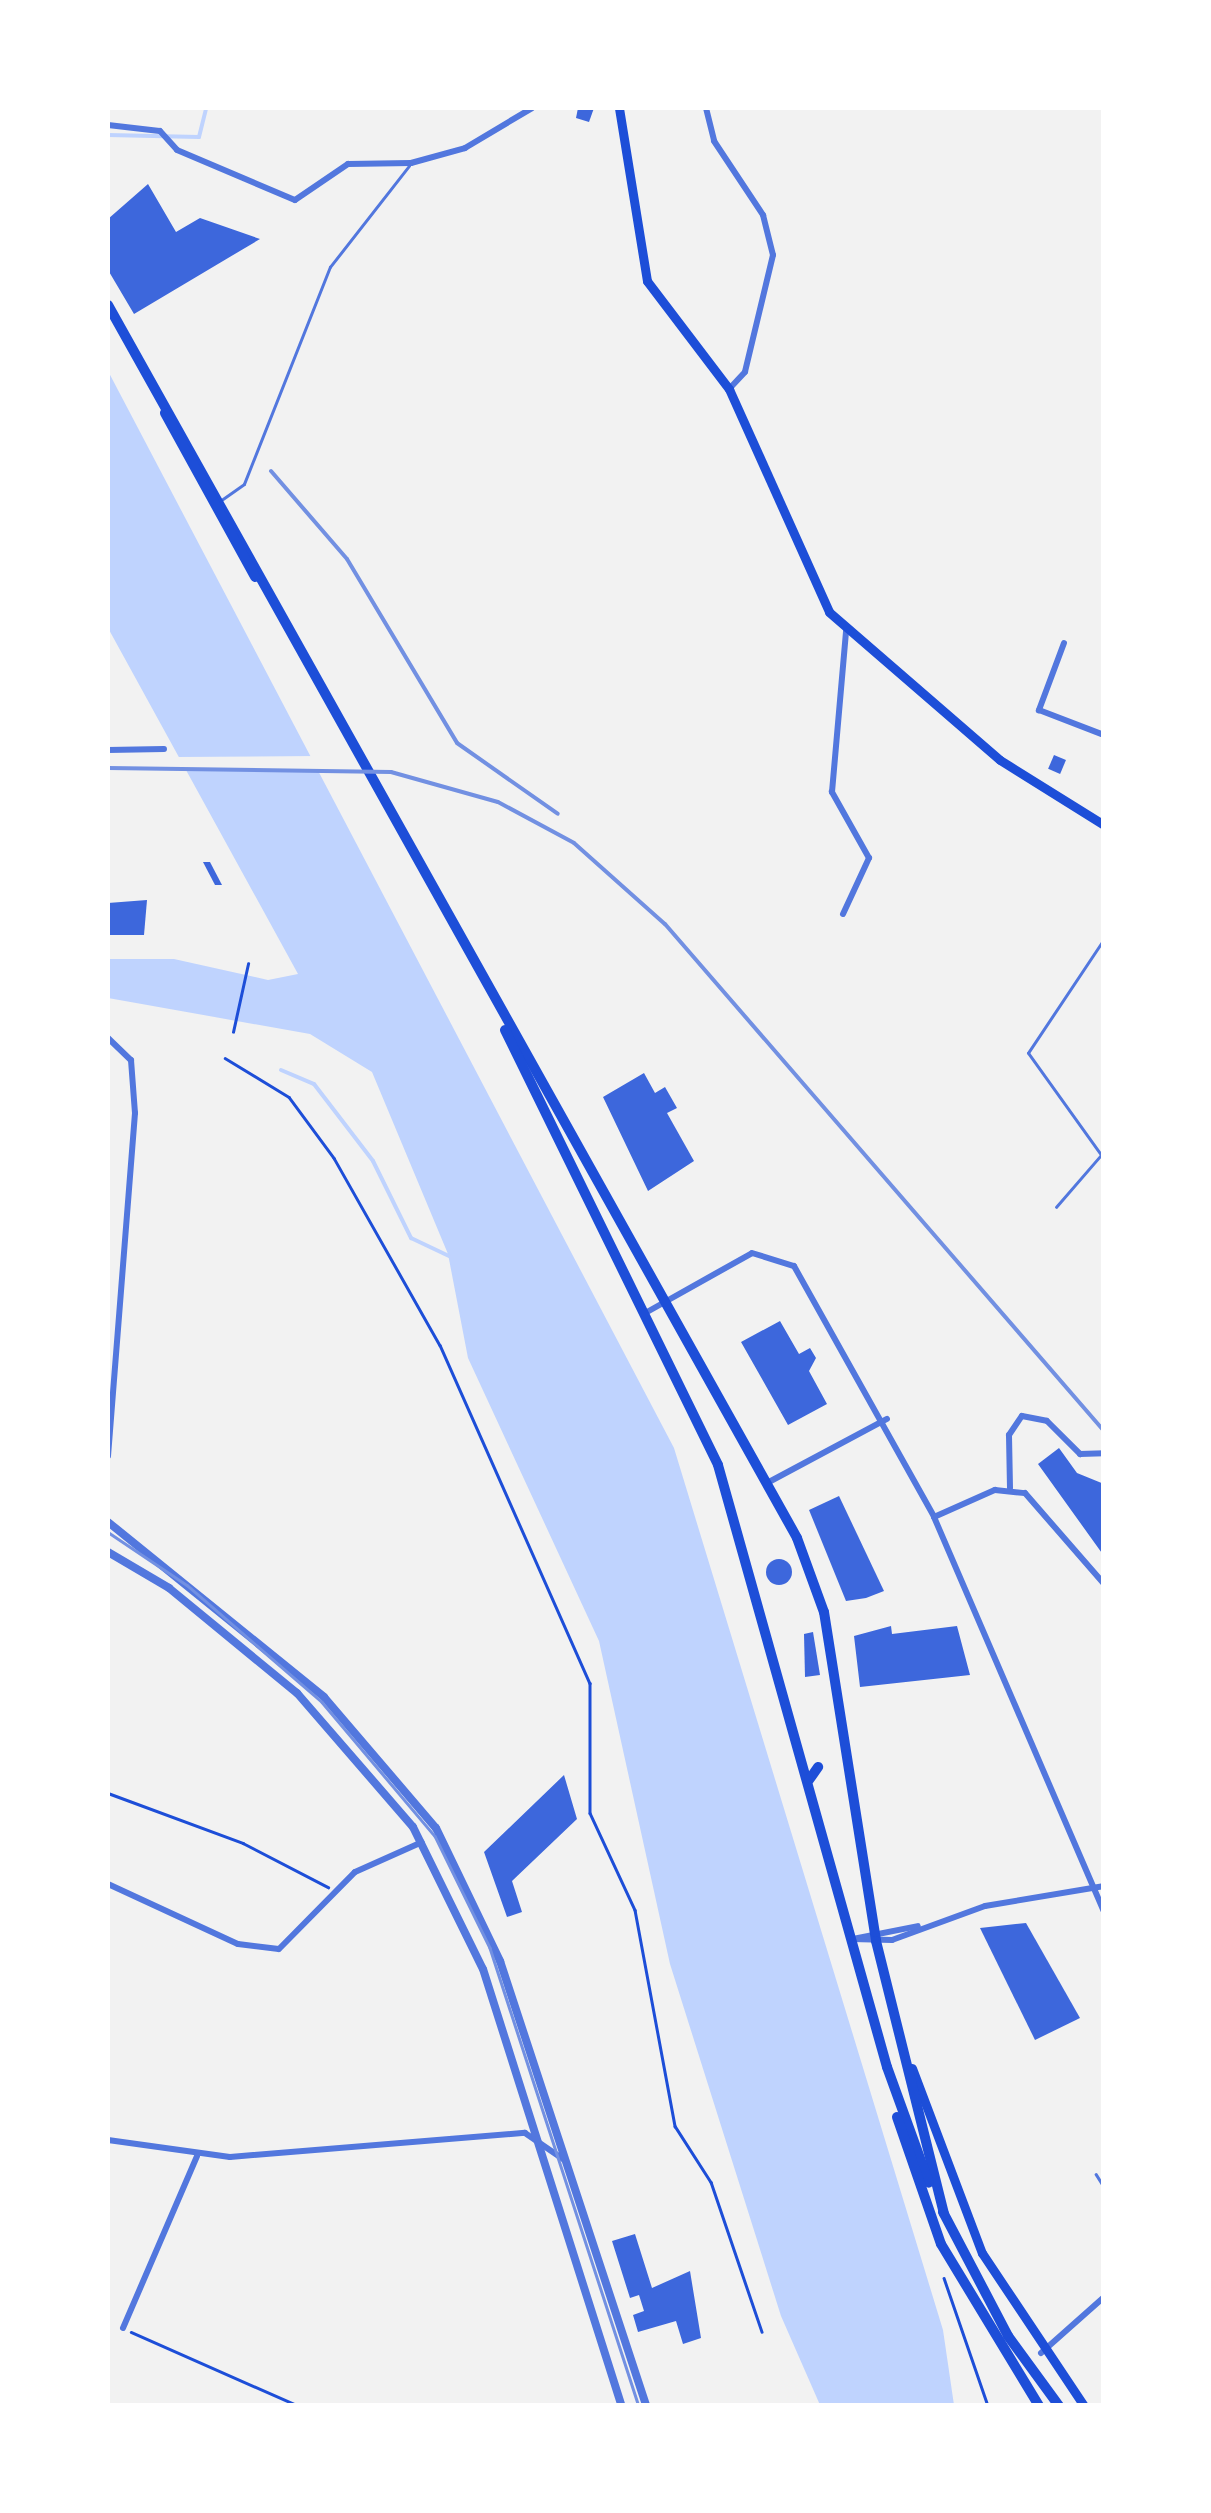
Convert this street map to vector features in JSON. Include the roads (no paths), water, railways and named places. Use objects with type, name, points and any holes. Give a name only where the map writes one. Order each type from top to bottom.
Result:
[{"type":"main road","points":[[620,108],[647,281],[729,389],[810,578],[846,632],[1000,760],[1104,825]]},
{"type":"main road","points":[[108,305],[159,398],[223,500],[263,587]]},
{"type":"main road","points":[[159,398],[210,506],[263,587],[495,1006],[767,1483],[824,1612],[875,1935],[945,2215]]},
{"type":"main road","points":[[495,1006],[648,1312],[718,1465],[810,1780],[887,2067],[941,2244],[1039,2406]]},
{"type":"main road","points":[[838,1764],[849,1772]]},
{"type":"main road","points":[[810,1780],[818,1767]]},
{"type":"main road","points":[[900,2036],[966,2218],[1041,2352],[1084,2406]]},
{"type":"main road","points":[[887,2067],[945,2215],[1001,2324],[1059,2406]]},
{"type":"street","points":[[108,125],[160,131],[177,150],[295,200],[348,164],[411,164],[465,148],[532,108]]},
{"type":"street","points":[[706,108],[714,141],[760,208],[773,255],[744,372],[729,389]]},
{"type":"street","points":[[843,914],[869,862],[832,792],[846,632]]},
{"type":"street","points":[[1064,643],[1039,710],[1104,735]]},
{"type":"street","points":[[108,750],[164,750]]},
{"type":"street","points":[[108,1038],[131,1060],[135,1114],[108,1456]]},
{"type":"street","points":[[648,1312],[752,1252],[783,1256],[887,1419],[934,1517],[1104,1912]]},
{"type":"street","points":[[1010,1488],[1009,1435],[1022,1416],[1047,1421],[1080,1454],[1104,1452]]},
{"type":"street","points":[[767,1483],[887,1419]]},
{"type":"street","points":[[934,1517],[1010,1488],[1038,1503],[1104,1584]]},
{"type":"street","points":[[108,1522],[324,1696],[445,1843],[500,1960],[646,2406]]},
{"type":"street","points":[[108,1552],[210,1619],[320,1714],[422,1842],[483,1969],[622,2406]]},
{"type":"street","points":[[108,1884],[261,1950],[279,1949],[334,1890],[422,1842],[445,1843]]},
{"type":"street","points":[[852,1939],[1104,1886]]},
{"type":"street","points":[[875,1935],[923,1926]]},
{"type":"street","points":[[519,2134],[530,2120]]},
{"type":"street","points":[[108,2140],[197,2156],[519,2134],[536,2135],[568,2167]]},
{"type":"street","points":[[123,2328],[197,2156]]},
{"type":"street","points":[[1041,2352],[1104,2297]]},
{"type":"lane","points":[[210,506],[244,484],[330,266],[411,164]]},
{"type":"lane","points":[[1056,1206],[1101,1155],[1028,1053],[1104,939]]},
{"type":"lane","points":[[1096,2174],[1104,2187]]},
{"type":"water","points":[[108,371],[674,1448],[943,2330],[954,2405],[820,2405],[781,2316],[670,1964],[599,1641],[468,1358],[448,1254],[372,1072],[310,1034],[108,998],[108,959],[174,959],[268,980],[298,974],[108,628]]},
{"type":"waterway","points":[[108,135],[199,137],[206,108]]},
{"type":"waterway","points":[[281,1070],[314,1084],[373,1161],[411,1238],[449,1256]]},
{"type":"tram line","points":[[108,1532],[187,1585],[322,1702],[435,1836],[490,1948],[639,2406]]},
{"type":"railway","points":[[271,471],[347,559],[457,743],[558,814]]},
{"type":"railway","points":[[108,768],[391,772],[498,802],[574,843],[665,924],[1104,1431]]}]
